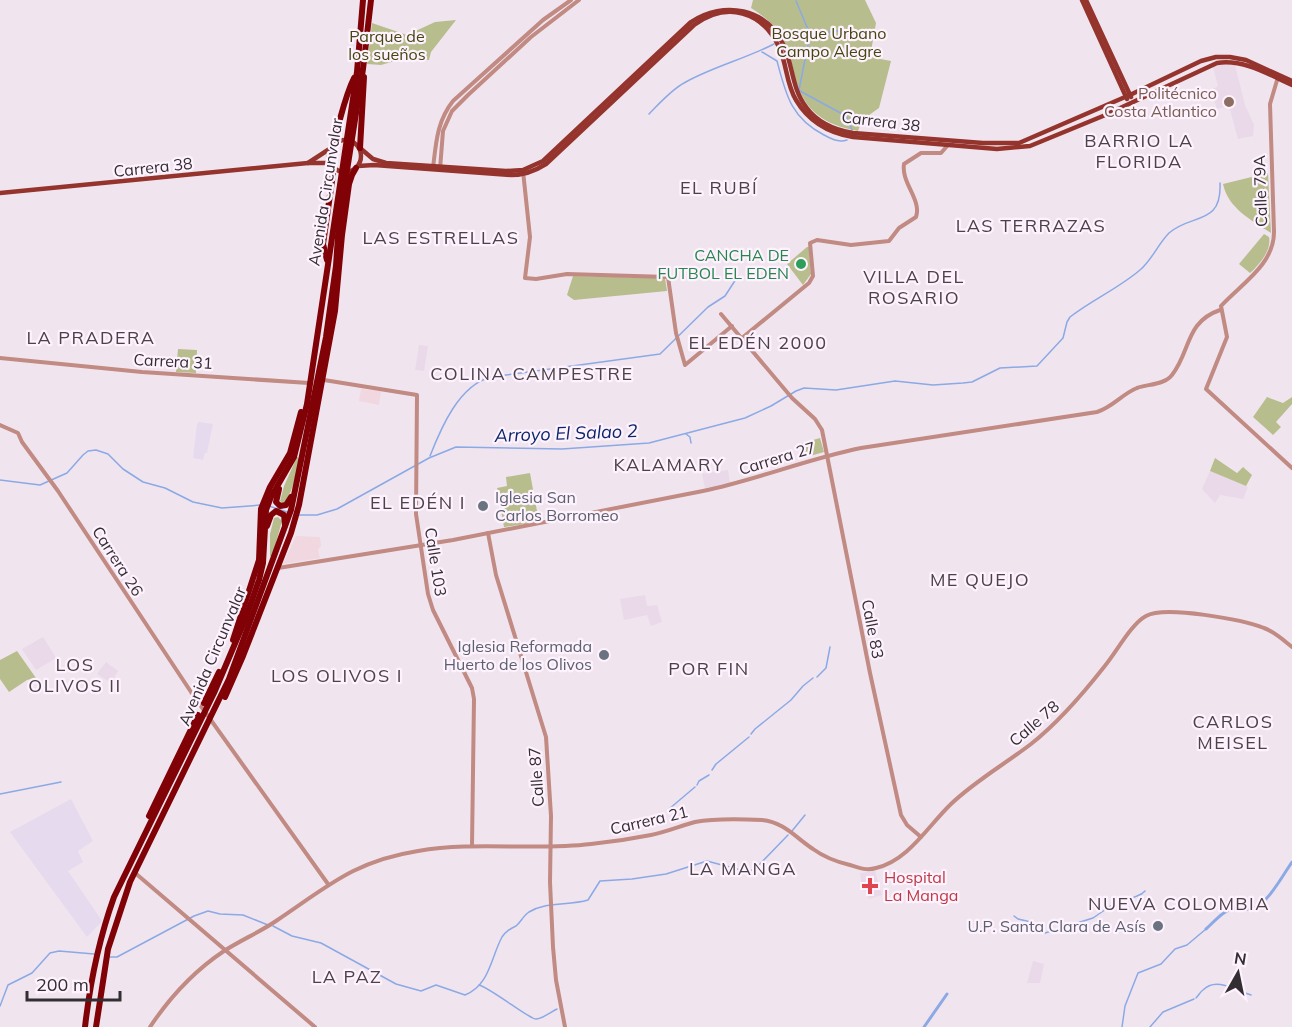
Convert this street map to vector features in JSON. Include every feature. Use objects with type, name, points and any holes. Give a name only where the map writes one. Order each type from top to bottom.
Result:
[{"type":"highway","name":"Avenida Circunvalar","points":[[360,70],[363,0]]},
{"type":"highway","name":"Avenida Circunvalar","points":[[85,1027],[95,965],[114,897],[236,643],[259,580],[265,553],[265,506],[284,477],[298,445],[306,410],[371,0]]},
{"type":"highway","points":[[331,148],[349,87],[360,70]]},
{"type":"highway","points":[[360,70],[365,83],[360,148]]},
{"type":"highway","points":[[328,261],[323,244],[333,174],[331,164]]},
{"type":"highway","points":[[210,719],[221,705],[233,679],[276,568],[294,514],[324,380],[337,296],[350,179],[357,167]]},
{"type":"highway","name":"Avenida Circunvalar","points":[[96,1027],[108,949],[134,872],[210,719],[243,645],[284,533],[294,514],[298,480],[326,337],[337,245],[336,221]]},
{"type":"highway","points":[[337,245],[342,235]]},
{"type":"highway","points":[[203,709],[231,646],[256,576],[265,506],[292,447],[309,382]]},
{"type":"highway","points":[[284,477],[276,499],[280,506],[288,504],[298,480]]},
{"type":"highway","points":[[265,529],[271,515],[280,512],[285,518],[284,533]]},
{"type":"main road","points":[[1082,0],[1128,96]]},
{"type":"main road","points":[[1086,0],[1131,103]]},
{"type":"main road","name":"Carrera 38","points":[[523,172],[543,161],[648,58],[701,16],[719,9],[745,10],[756,14],[770,25],[780,39],[799,96],[813,115],[824,123],[853,133],[1001,149],[1030,146],[1224,62],[1245,64],[1279,77]]},
{"type":"main road","name":"Carrera 38","points":[[523,172],[546,164],[694,25],[711,15],[727,12],[745,14],[766,28],[780,49],[795,99],[810,118],[822,127],[853,137],[948,143],[1019,143],[1128,96],[1201,61],[1216,57],[1246,60],[1292,83]]},
{"type":"main road","points":[[433,168],[377,161],[354,142],[345,139],[337,141],[329,155],[331,164],[343,172],[374,165],[433,168],[523,172]]},
{"type":"main road","name":"Carrera 38","points":[[308,163],[331,148]]},
{"type":"main road","points":[[357,167],[362,157],[360,148]]},
{"type":"main road","name":"Carrera 38","points":[[0,194],[308,163],[331,164]]},
{"type":"street","points":[[433,168],[437,133],[445,112],[464,91],[533,28],[571,0]]},
{"type":"street","points":[[440,168],[443,131],[449,117],[459,104],[531,37],[579,0]]},
{"type":"street","points":[[533,28],[536,19]]},
{"type":"street","name":"Calle 79A","points":[[1171,376],[1193,330],[1210,314],[1220,310],[1221,306],[1261,266],[1273,245],[1270,104],[1279,77]]},
{"type":"street","points":[[721,314],[742,338],[808,284],[813,276],[810,243],[818,240],[842,245],[862,245],[892,239],[899,228],[918,215],[905,177],[904,164],[921,153],[941,153],[948,143]]},
{"type":"street","points":[[523,172],[531,237],[525,278],[536,279],[567,274],[668,277],[677,338],[685,365],[732,326]]},
{"type":"street","points":[[1220,310],[1227,337],[1207,390],[1292,468]]},
{"type":"street","name":"Calle 83","points":[[742,338],[792,398],[815,419],[822,430],[870,673],[901,815],[907,825],[921,837]]},
{"type":"street","name":"Carrera 31","points":[[0,358],[142,372],[309,382]]},
{"type":"street","name":"Carrera 27","points":[[276,568],[488,533],[707,490],[735,484],[826,456],[887,443],[1097,412],[1107,409],[1137,388],[1163,382],[1171,376]]},
{"type":"street","name":"Calle 103","points":[[324,380],[417,395],[416,514],[425,580],[433,610],[472,688],[474,699],[472,846]]},
{"type":"street","name":"Carrera 26","points":[[0,425],[18,433],[161,648],[328,884]]},
{"type":"street","name":"Calle 87","points":[[488,533],[496,576],[546,737],[556,980],[565,1027]]},
{"type":"street","name":"Calle 78","points":[[921,837],[957,799],[1058,721],[1135,627],[1149,614],[1192,614],[1262,627],[1273,632],[1292,647]]},
{"type":"street","name":"Carrera 21","points":[[150,1027],[174,995],[196,973],[225,950],[273,923],[328,884],[362,865],[417,851],[472,846],[587,845],[650,835],[698,822],[762,820],[784,827],[825,856],[869,870],[892,863],[921,837]]},
{"type":"street","points":[[134,872],[315,1027]]},
{"type":"shaded area","name":"Politécnico Costa Atlantico","points":[[1220,64],[1235,65],[1245,105],[1254,125],[1253,136],[1238,139],[1229,106],[1217,109],[1211,90],[1218,86],[1213,67]]},
{"type":"shaded area","points":[[419,345],[428,346],[424,371],[415,370]]},
{"type":"shaded area","points":[[361,389],[381,391],[379,405],[359,401]]},
{"type":"shaded area","points":[[199,422],[213,424],[207,453],[203,460],[193,458]]},
{"type":"shaded area","points":[[728,470],[730,483],[705,488],[702,474]]},
{"type":"shaded area","points":[[1210,471],[1248,487],[1243,499],[1220,495],[1215,503],[1202,489]]},
{"type":"shaded area","points":[[296,536],[320,537],[321,546],[318,550],[320,558],[283,564]]},
{"type":"shaded area","points":[[645,595],[647,606],[657,605],[662,622],[651,626],[647,615],[624,620],[620,599]]},
{"type":"shaded area","points":[[43,637],[56,658],[36,670],[22,649]]},
{"type":"shaded area","points":[[106,662],[118,671],[111,683],[97,674]]},
{"type":"shaded area","points":[[71,799],[93,841],[78,851],[83,862],[68,871],[102,921],[87,937],[10,832]]},
{"type":"shaded area","name":"Hospital La Manga","points":[[875,871],[882,895],[869,899],[860,873]]},
{"type":"shaded area","points":[[1033,961],[1044,964],[1040,983],[1027,983]]},
{"type":"green space","name":"Bosque Urbano Campo Alegre","points":[[753,0],[865,0],[876,23],[870,57],[891,61],[879,108],[862,120],[858,131],[825,120],[810,107],[799,89],[784,41],[770,22],[751,8]]},
{"type":"green space","name":"Parque de los sueños","points":[[456,20],[431,52],[429,60],[405,58],[381,65],[367,64],[372,23],[407,35],[435,22]]},
{"type":"green space","points":[[1268,173],[1271,233],[1235,207],[1223,184]]},
{"type":"green space","points":[[1264,234],[1269,237],[1269,247],[1261,262],[1250,273],[1239,264]]},
{"type":"green space","points":[[809,247],[811,274],[803,285],[787,264]]},
{"type":"green space","points":[[573,276],[665,278],[667,291],[574,300],[567,295]]},
{"type":"green space","points":[[178,349],[197,350],[196,373],[176,372]]},
{"type":"green space","points":[[1267,397],[1283,403],[1292,397],[1292,404],[1276,422],[1281,427],[1273,435],[1253,417]]},
{"type":"green space","points":[[820,438],[824,452],[803,458],[799,444]]},
{"type":"green space","points":[[297,457],[299,458],[293,486],[285,502],[282,503],[280,501],[284,486]]},
{"type":"green space","points":[[1215,458],[1237,473],[1243,467],[1252,475],[1246,486],[1210,471]]},
{"type":"green space","points":[[530,473],[539,522],[504,527],[497,488],[507,486],[506,477]]},
{"type":"green space","points":[[278,517],[282,521],[272,557],[270,556],[270,534],[274,518]]},
{"type":"green space","points":[[17,651],[36,678],[27,680],[9,692],[0,679],[0,660]]},
{"type":"waterway","points":[[796,1],[810,34],[799,90]]},
{"type":"waterway","points":[[783,39],[837,31],[880,39]]},
{"type":"waterway","points":[[649,114],[684,83],[774,44]]},
{"type":"waterway","points":[[762,52],[777,61],[787,95],[804,121],[830,138],[838,141],[847,140]]},
{"type":"waterway","points":[[800,91],[846,116],[852,130]]},
{"type":"waterway","name":"Arroyo El Salao 2","points":[[298,515],[317,515],[337,509],[429,458],[456,447],[562,449],[649,443],[745,418],[804,388],[836,390],[895,381],[933,385],[963,383],[972,382],[1000,368],[1037,366],[1063,338],[1070,317],[1140,270],[1169,233],[1211,212],[1219,197],[1220,183]]},
{"type":"waterway","points":[[430,456],[453,409],[461,398],[480,382],[491,377],[660,354],[708,307],[725,296],[738,276]]},
{"type":"waterway","points":[[686,434],[690,437],[691,443]]},
{"type":"waterway","name":"Arroyo El Salao 2","points":[[0,480],[40,485],[67,473],[88,451],[96,450],[108,454],[123,469],[143,482],[165,488],[193,502],[222,508],[261,505]]},
{"type":"waterway","name":"Arroyo El Salao 2","points":[[269,506],[287,512]]},
{"type":"waterway","points":[[817,677],[826,668],[830,647]]},
{"type":"waterway","points":[[751,734],[813,678]]},
{"type":"waterway","points":[[712,770],[716,764],[749,737]]},
{"type":"waterway","points":[[697,785],[709,775]]},
{"type":"waterway","points":[[0,794],[61,782]]},
{"type":"waterway","points":[[669,809],[695,787]]},
{"type":"waterway","points":[[792,831],[805,815]]},
{"type":"waterway","points":[[273,926],[292,936],[321,943],[396,984],[421,991],[436,985],[465,995],[480,985],[485,978],[498,945],[508,930],[536,909],[588,900],[600,881],[666,874],[707,861],[748,872],[756,868],[788,835]]},
{"type":"waterway","points":[[1206,929],[1228,910],[1252,909],[1258,906],[1274,889],[1292,862]]},
{"type":"waterway","points":[[1014,916],[1031,922],[1035,931],[1045,933],[1093,918],[1112,905],[1122,905],[1145,891]]},
{"type":"waterway","points":[[110,957],[117,957],[194,916],[208,911],[243,915],[268,925]]},
{"type":"waterway","points":[[1122,1027],[1125,1006],[1138,973],[1161,964],[1175,949],[1187,945],[1206,929]]},
{"type":"waterway","points":[[0,1006],[8,985],[32,973],[50,953],[59,951],[94,954]]},
{"type":"waterway","points":[[1196,998],[1208,986],[1214,984],[1251,995]]},
{"type":"waterway","points":[[479,985],[532,1018],[541,1018],[557,1009]]},
{"type":"waterway","points":[[924,1027],[947,994]]},
{"type":"waterway","points":[[1150,1027],[1163,1012],[1194,999]]},
{"type":"place","name":"Politécnico Costa Atlantico","points":[[1229,102]]},
{"type":"place","name":"CANCHA DE FUTBOL EL EDEN","points":[[801,264]]},
{"type":"place","name":"Iglesia San Carlos Borromeo","points":[[483,506]]},
{"type":"place","name":"Iglesia Reformada Huerto de los Olivos","points":[[604,655]]},
{"type":"place","name":"Hospital La Manga","points":[[870,886]]},
{"type":"place","name":"U.P. Santa Clara de Asís","points":[[1158,926]]},
{"type":"district","name":"BARRIO LA FLORIDA","points":[[1139,150]]},
{"type":"district","name":"EL RUBÍ","points":[[719,187]]},
{"type":"district","name":"LAS TERRAZAS","points":[[1031,225]]},
{"type":"district","name":"LAS ESTRELLAS","points":[[441,237]]},
{"type":"district","name":"VILLA DEL ROSARIO","points":[[914,286]]},
{"type":"district","name":"LA PRADERA","points":[[91,337]]},
{"type":"district","name":"EL EDÉN 2000","points":[[758,342]]},
{"type":"district","name":"COLINA CAMPESTRE","points":[[532,373]]},
{"type":"district","name":"KALAMARY","points":[[669,464]]},
{"type":"district","name":"EL EDÉN I","points":[[418,502]]},
{"type":"district","name":"ME QUEJO","points":[[980,579]]},
{"type":"district","name":"POR FIN","points":[[709,668]]},
{"type":"district","name":"LOS OLIVOS II","points":[[75,674]]},
{"type":"district","name":"LOS OLIVOS I","points":[[337,675]]},
{"type":"district","name":"CARLOS MEISEL","points":[[1233,731]]},
{"type":"district","name":"LA MANGA","points":[[743,868]]},
{"type":"district","name":"NUEVA COLOMBIA","points":[[1179,903]]},
{"type":"district","name":"LA PAZ","points":[[347,976]]}]
